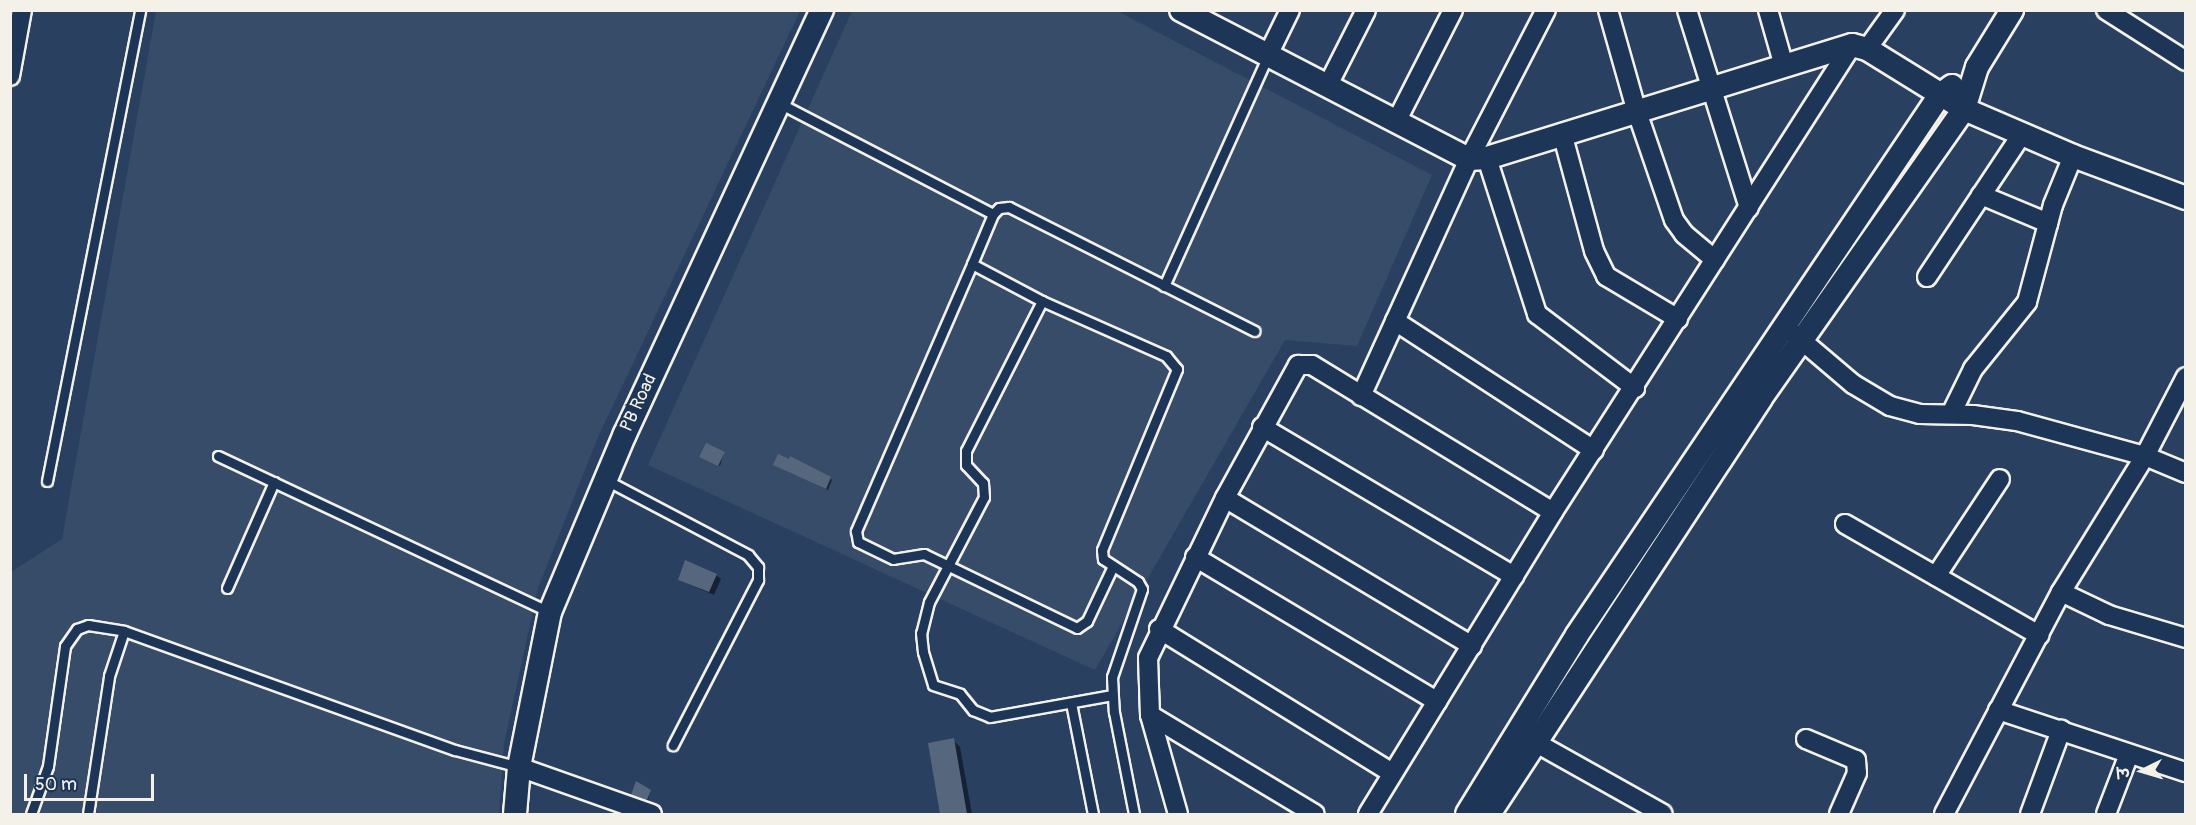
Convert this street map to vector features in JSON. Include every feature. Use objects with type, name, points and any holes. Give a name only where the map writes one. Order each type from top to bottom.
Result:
[{"type":"street","points":[[10,76],[22,10]]},
{"type":"street","name":"PB Road","points":[[515,814],[519,767],[550,612],[605,480],[822,10]]},
{"type":"street","points":[[1269,53],[1290,10]]},
{"type":"street","points":[[1327,87],[1366,10]]},
{"type":"street","points":[[1396,122],[1453,10]]},
{"type":"street","points":[[1361,396],[1395,321],[1478,158],[1546,10]]},
{"type":"street","points":[[1608,10],[1636,109],[1674,220],[1684,234],[1715,260]]},
{"type":"street","points":[[1687,10],[1709,87],[1749,208]]},
{"type":"street","points":[[1768,10],[1784,66]]},
{"type":"street","points":[[1368,814],[1553,512],[1749,208],[1860,47],[1895,10]]},
{"type":"street","points":[[1526,737],[1577,635],[1794,333],[1964,109],[1977,67],[2012,10]]},
{"type":"street","points":[[2106,10],[2186,61]]},
{"type":"street","points":[[1191,13],[1396,122],[1478,158],[1709,87],[1860,47],[1964,109],[2073,156],[2186,198]]},
{"type":"street","points":[[1477,813],[1526,737],[1596,648],[1940,95],[1977,67]]},
{"type":"street","points":[[1562,133],[1594,251],[1606,276],[1678,319]]},
{"type":"street","points":[[1927,277],[2022,134]]},
{"type":"street","points":[[1951,414],[1973,369],[2027,302],[2048,223],[2073,156]]},
{"type":"street","points":[[1478,158],[1537,314],[1635,388]]},
{"type":"street","points":[[1981,195],[2048,223]]},
{"type":"street","points":[[1395,321],[1594,450]]},
{"type":"street","points":[[1794,333],[1853,384],[1890,406],[1920,414],[1951,414],[2017,421],[2145,456],[2186,473]]},
{"type":"street","points":[[1178,814],[1150,715],[1146,674],[1159,629],[1262,427],[1298,365],[1311,365],[1553,512]]},
{"type":"street","points":[[1944,814],[2061,592],[2145,456],[2186,377]]},
{"type":"street","points":[[1262,427],[1514,576]]},
{"type":"street","points":[[1936,576],[2000,479]]},
{"type":"street","points":[[1225,498],[1472,646]]},
{"type":"street","points":[[1845,524],[2039,635]]},
{"type":"street","points":[[1195,557],[1437,701]]},
{"type":"street","points":[[2061,592],[2109,615],[2186,638]]},
{"type":"street","points":[[1159,629],[1392,773]]},
{"type":"street","points":[[1577,635],[1596,648]]},
{"type":"street","points":[[1998,710],[2186,772]]},
{"type":"street","points":[[1150,715],[1315,814]]},
{"type":"street","points":[[2030,814],[2061,730]]},
{"type":"street","points":[[1526,737],[1663,814]]},
{"type":"street","points":[[1806,738],[1856,760],[1857,772],[1839,814]]},
{"type":"street","points":[[2106,814],[2129,754]]},
{"type":"street","points":[[519,767],[652,814]]},
{"type":"lane","points":[[47,481],[140,10]]},
{"type":"lane","points":[[1164,286],[1269,53]]},
{"type":"lane","points":[[779,103],[993,214]]},
{"type":"lane","points":[[1113,566],[1087,621],[1077,628],[924,554],[886,558],[858,542],[856,531],[993,214],[999,208],[1009,207],[1255,331]]},
{"type":"lane","points":[[972,264],[1042,301],[1166,356],[1177,369],[1103,543],[1101,555],[1113,566],[1138,582],[1142,589],[1113,667],[1112,695],[1134,814]]},
{"type":"lane","points":[[1042,301],[966,451],[966,465],[983,483],[984,497],[946,564],[929,602],[921,633],[933,685],[960,694],[972,710],[990,717],[1112,695]]},
{"type":"lane","points":[[218,456],[550,612]]},
{"type":"lane","points":[[605,480],[748,555],[758,567],[759,580],[673,746]]},
{"type":"lane","points":[[227,588],[274,482]]},
{"type":"lane","points":[[31,814],[48,766],[65,646],[77,629],[88,626],[124,631],[455,750],[519,767]]},
{"type":"lane","points":[[88,814],[109,676],[124,631]]},
{"type":"lane","points":[[1071,703],[1092,814]]},
{"type":"shaded area","points":[[156,11],[800,11],[598,437],[538,588],[504,744],[499,814],[11,814],[11,572],[62,539]]},
{"type":"shaded area","points":[[852,11],[1117,11],[1432,175],[1357,346],[1285,340],[1095,670],[648,465]]},
{"type":"building","points":[[706,443],[725,452],[718,466],[699,457]]},
{"type":"building","points":[[778,454],[789,459],[790,456],[831,477],[826,489],[773,465]]},
{"type":"building","points":[[685,560],[717,574],[709,592],[678,580]]},
{"type":"building","points":[[954,738],[967,814],[940,814],[928,743]]},
{"type":"building","points":[[636,781],[651,790],[647,800],[631,795]]}]
